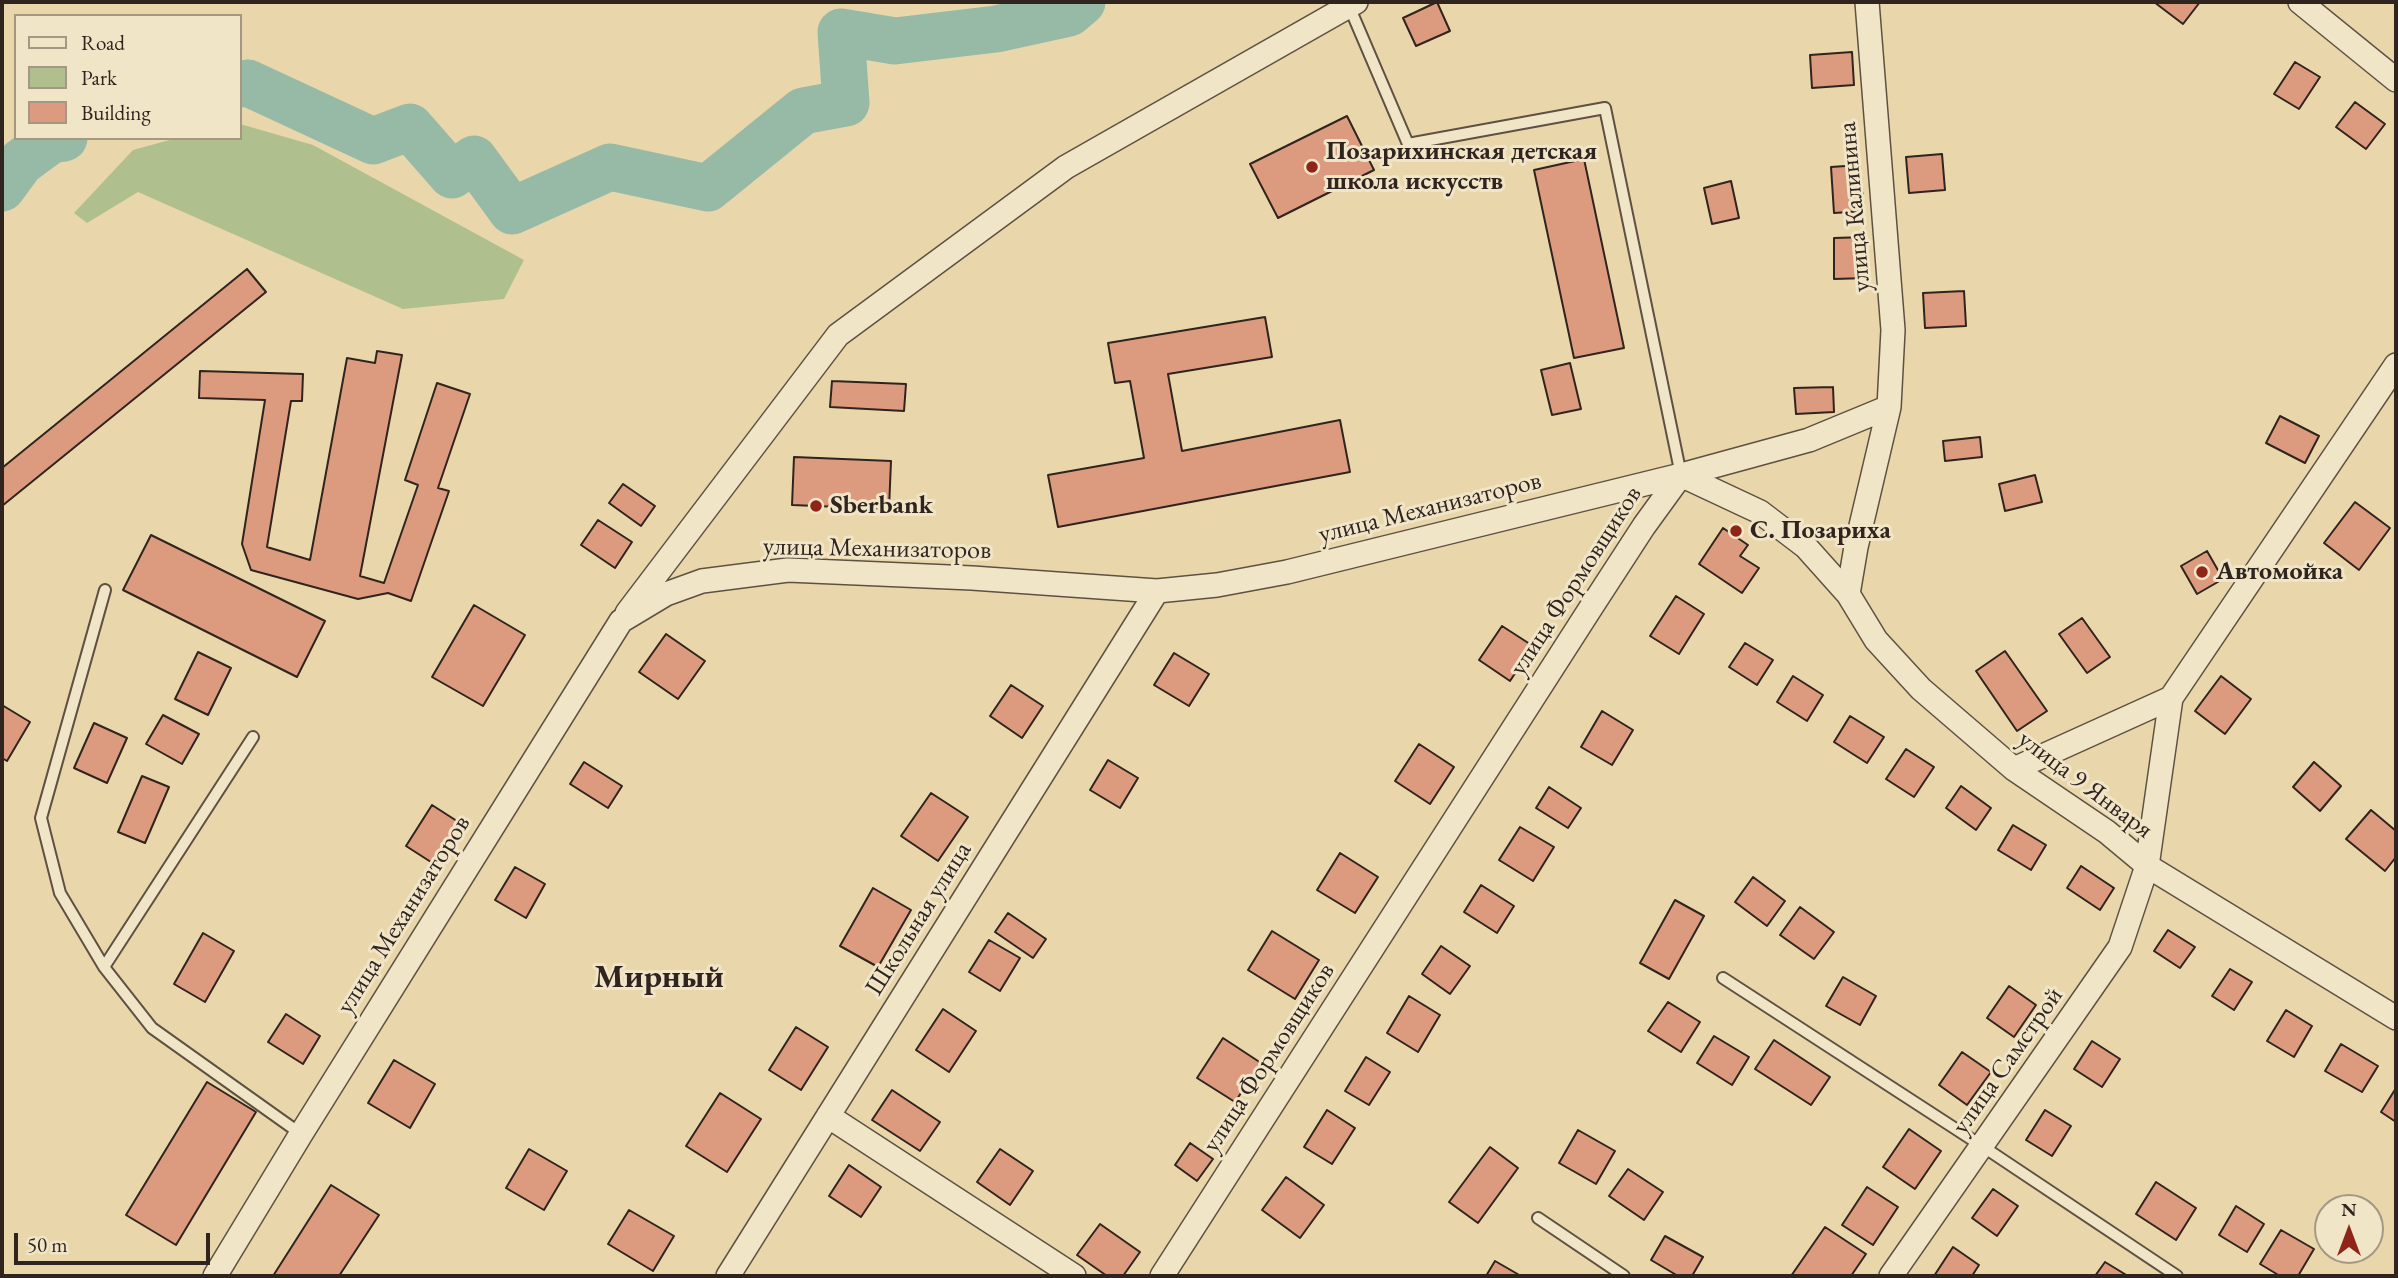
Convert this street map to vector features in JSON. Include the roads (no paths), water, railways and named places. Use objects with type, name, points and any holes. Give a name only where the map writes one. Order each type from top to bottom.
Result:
[{"type":"street","name":"улица Калинина","points":[[1848,594],[1856,547],[1889,407],[1893,330],[1867,2]]},
{"type":"street","points":[[2300,2],[2396,80]]},
{"type":"street","points":[[621,621],[838,335],[1066,167],[1353,4]]},
{"type":"street","points":[[2014,769],[2171,698],[2396,365]]},
{"type":"street","name":"улица Механизаторов","points":[[215,1276],[300,1134],[621,621],[666,594],[702,581],[788,570],[972,578],[1157,591],[1217,585],[1287,572],[1681,475],[1809,440],[1889,407]]},
{"type":"street","name":"улица 9 Января","points":[[1681,475],[1760,512],[1806,547],[1848,594],[1876,639],[1921,688],[2014,769],[2107,832],[2147,866],[2396,1018]]},
{"type":"street","name":"улица Формовщиков","points":[[1163,1276],[1644,526],[1681,475]]},
{"type":"street","name":"Школьная улица","points":[[728,1276],[1157,591]]},
{"type":"street","name":"улица Самстрой","points":[[1891,1276],[2120,947],[2147,866],[2171,698]]},
{"type":"street","points":[[828,1116],[1074,1276]]},
{"type":"lane","points":[[1353,4],[1408,144],[1605,108],[1681,475]]},
{"type":"lane","points":[[105,590],[41,818],[61,893],[104,967],[152,1028],[300,1134]]},
{"type":"lane","points":[[104,967],[253,737]]},
{"type":"lane","points":[[1723,978],[2177,1276]]},
{"type":"lane","points":[[1538,1218],[1624,1276]]},
{"type":"waterway","points":[[242,84],[248,83],[373,141],[410,127],[452,175],[474,159],[512,211],[610,167],[708,188],[803,111],[846,103],[841,32],[895,41],[996,29],[1069,13],[1082,2]]},
{"type":"waterway","points":[[2,188],[21,162],[51,140]]},
{"type":"place","name":"Позарихинская детская школа искусств","points":[[1312,167]]},
{"type":"place","name":"Sberbank","points":[[816,506]]},
{"type":"place","name":"С. Позариха","points":[[1736,531]]},
{"type":"place","name":"Автомойка","points":[[2202,572]]},
{"type":"district","name":"Мирный","points":[[659,978]]}]
